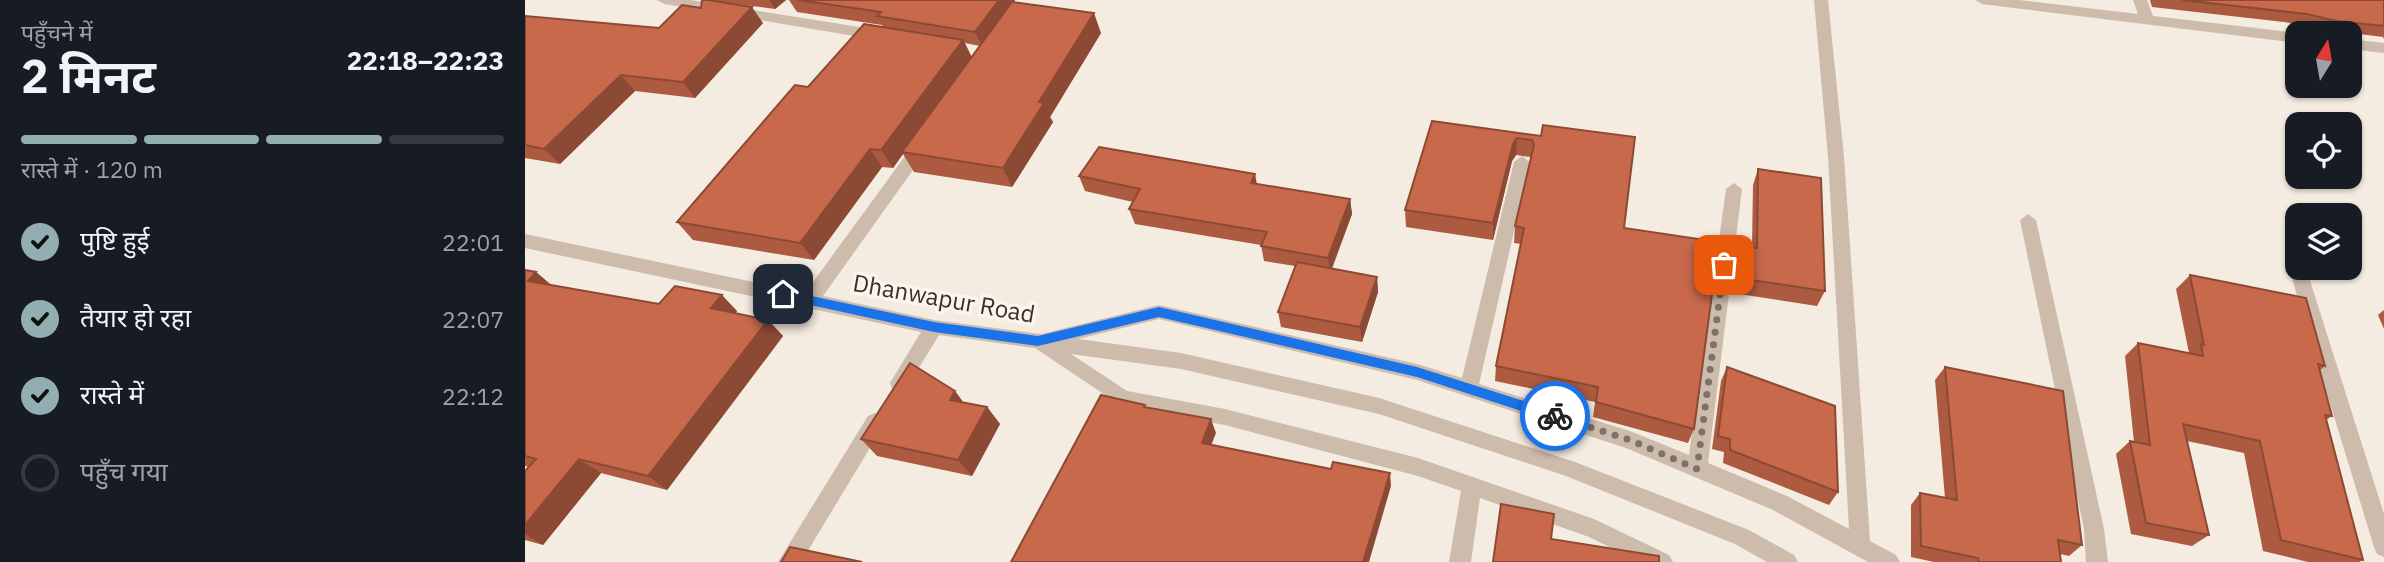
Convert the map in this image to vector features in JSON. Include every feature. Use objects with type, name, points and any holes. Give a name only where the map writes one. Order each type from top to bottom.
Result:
[{"type":"street","points":[[664,0],[785,14],[891,37]]},
{"type":"street","points":[[1821,0],[1836,157],[1860,547]]},
{"type":"street","points":[[1982,0],[2049,4],[2147,20],[2285,36]]},
{"type":"street","points":[[2140,0],[2147,20]]},
{"type":"street","points":[[2363,46],[2384,48]]},
{"type":"street","points":[[810,300],[931,132]]},
{"type":"street","points":[[1469,388],[1522,162]]},
{"type":"street","points":[[1697,469],[1734,189]]},
{"type":"street","points":[[2028,220],[2094,529],[2097,562]]},
{"type":"street","name":"Dhanwapur Road","points":[[525,241],[934,327],[1181,361],[1379,406],[1568,468],[1742,537],[1787,562]]},
{"type":"street","points":[[2301,280],[2384,547]]},
{"type":"street","points":[[1038,341],[1159,312],[1417,372],[1630,440],[1780,503],[1889,562]]},
{"type":"street","points":[[789,562],[934,327]]},
{"type":"street","points":[[1038,341],[1122,399],[1225,417],[1418,467],[1594,529],[1662,562]]},
{"type":"street","points":[[1460,562],[1472,486]]},
{"type":"building","points":[[702,0],[752,7],[683,82],[621,75],[544,149],[525,145],[525,16],[659,28],[682,5],[701,8]]},
{"type":"building","points":[[798,0],[999,0],[975,32],[877,16],[881,12]]},
{"type":"building","points":[[2182,0],[2384,0],[2384,26],[2363,24],[2363,21],[2336,21],[2307,14]]},
{"type":"building","points":[[1012,2],[1094,13],[1039,102],[1044,103],[1003,168],[902,152]]},
{"type":"building","points":[[864,24],[963,40],[881,150],[870,149],[800,243],[677,222],[795,85],[808,87]]},
{"type":"building","points":[[1432,121],[1541,136],[1543,125],[1635,137],[1624,228],[1719,242],[1694,429],[1596,402],[1598,387],[1496,366],[1524,228],[1515,226],[1534,145],[1532,140],[1517,138],[1513,144],[1493,223],[1405,210]]},
{"type":"building","points":[[1099,147],[1255,174],[1251,183],[1350,199],[1328,258],[1261,246],[1267,232],[1129,209],[1140,189],[1079,176]]},
{"type":"building","points":[[1758,169],[1821,178],[1825,291],[1737,278],[1741,246],[1757,248]]},
{"type":"building","points":[[1297,262],[1377,277],[1360,327],[1278,312]]},
{"type":"building","points":[[525,270],[536,272],[528,281],[659,304],[675,286],[722,295],[711,308],[768,320],[648,476],[579,459],[525,525],[525,471],[536,459],[525,456]]},
{"type":"building","points":[[2190,275],[2306,298],[2325,366],[2318,364],[2332,416],[2325,415],[2363,560],[2281,540],[2260,441],[2183,424],[2209,535],[2146,523],[2130,441],[2150,445],[2138,343],[2203,356],[2201,344],[2204,345]]},
{"type":"building","points":[[910,363],[955,391],[950,400],[987,407],[958,460],[861,439]]},
{"type":"building","points":[[1727,367],[1835,406],[1838,492],[1730,450],[1730,439],[1718,436]]},
{"type":"building","points":[[1945,367],[2063,391],[2082,545],[2058,540],[2061,562],[1979,562],[1978,558],[1921,546],[1920,493],[1957,500]]},
{"type":"building","points":[[1101,395],[1145,405],[1144,407],[1211,419],[1202,443],[1331,469],[1333,462],[1390,473],[1363,562],[1011,562]]},
{"type":"building","points":[[1501,504],[1554,514],[1551,539],[1659,556],[1659,562],[1493,562]]},
{"type":"building","points":[[790,547],[862,562],[781,562]]},
{"type":"way so far","points":[[1555,416],[1630,440],[1697,469],[1724,265]]},
{"type":"route","points":[[783,294],[934,327],[1038,341],[1159,312],[1417,372],[1555,416]]}]
